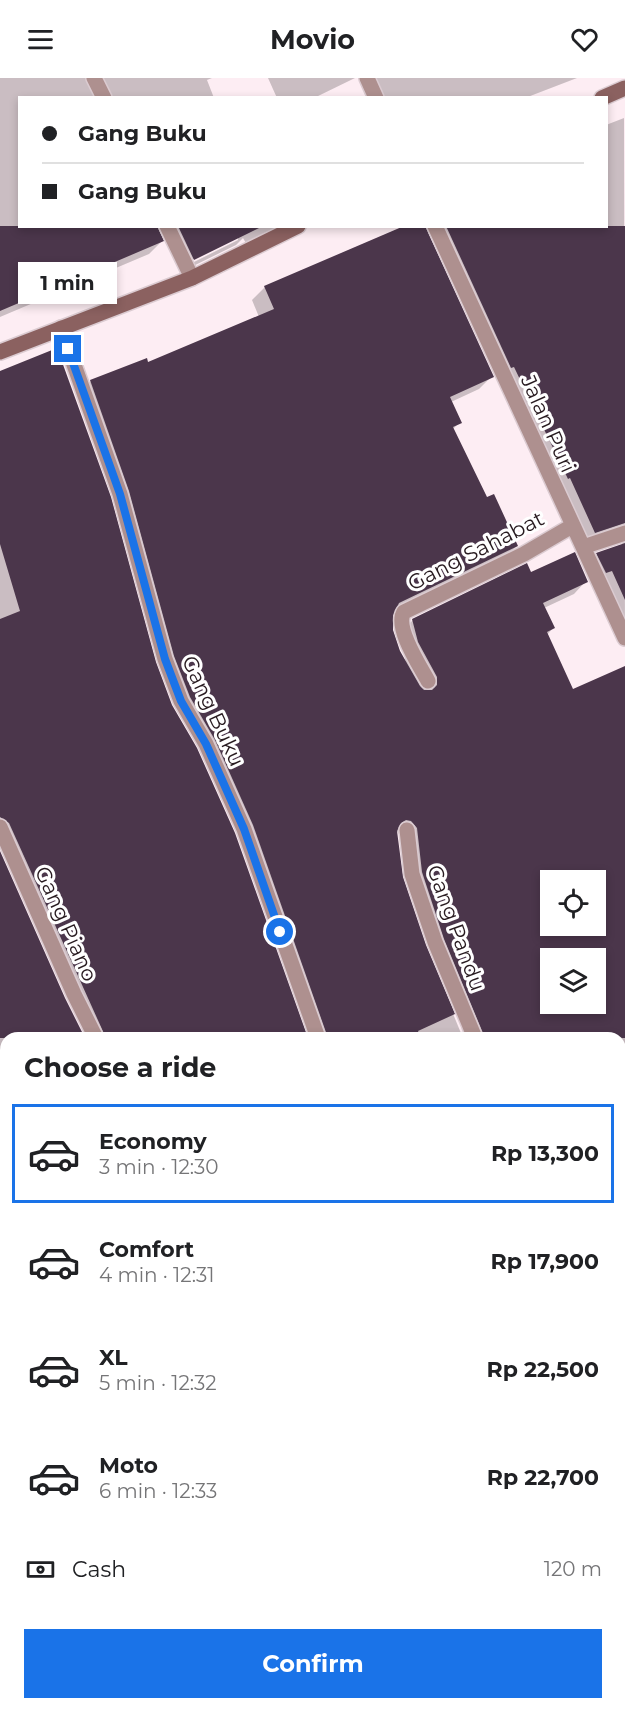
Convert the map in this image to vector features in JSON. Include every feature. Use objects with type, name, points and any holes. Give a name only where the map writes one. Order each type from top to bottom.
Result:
[{"type":"street","points":[[94,78],[103,96]]},
{"type":"street","points":[[367,78],[375,96]]},
{"type":"street","points":[[607,96],[625,88]]},
{"type":"street","points":[[167,228],[192,278]]},
{"type":"street","points":[[0,352],[192,278],[294,228]]},
{"type":"street","name":"Jalan Puri","points":[[436,228],[625,638]]},
{"type":"street","name":"Gang Buku","points":[[61,328],[120,494],[165,659],[181,701],[206,744],[244,829],[316,1032]]},
{"type":"street","name":"Gang Sahabat","points":[[428,681],[402,630],[401,616],[404,612],[524,554],[572,526]]},
{"type":"street","points":[[583,546],[625,533]]},
{"type":"street","name":"Gang Piano","points":[[0,826],[93,1032]]},
{"type":"street","name":"Gang Pandu","points":[[407,830],[412,874],[435,942],[472,1032]]},
{"type":"building","points":[[0,226],[158,228],[164,241],[0,311]]},
{"type":"building","points":[[608,226],[625,226],[625,523],[595,533],[514,367],[511,368],[447,228],[608,228]]},
{"type":"building","points":[[179,228],[259,228],[194,260]]},
{"type":"building","points":[[399,228],[426,228],[494,377],[450,397],[462,423],[453,427],[487,497],[494,494],[518,546],[399,603],[393,616],[393,630],[400,651],[420,686],[424,690],[432,690],[437,685],[437,677],[418,642],[412,619],[527,563],[531,572],[575,552],[588,582],[543,603],[555,628],[547,632],[573,689],[625,666],[625,1032],[483,1032],[444,939],[422,872],[417,828],[411,821],[406,820],[401,823],[397,831],[403,877],[426,945],[455,1014],[418,1032],[326,1032],[253,825],[215,740],[190,697],[174,656],[129,491],[90,380],[147,358],[148,362],[274,309],[264,286]]},
{"type":"building","points":[[57,348],[111,497],[156,662],[172,705],[197,748],[235,833],[306,1032],[103,1032],[9,823],[0,817],[0,619],[20,611],[0,544],[0,371]]},
{"type":"building","points":[[625,543],[625,600],[612,571],[606,573],[596,553]]},
{"type":"building","points":[[0,851],[82,1032],[0,1032]]},
{"type":"route","points":[[68,349],[120,494],[165,659],[181,701],[206,744],[244,829],[280,932]]}]
